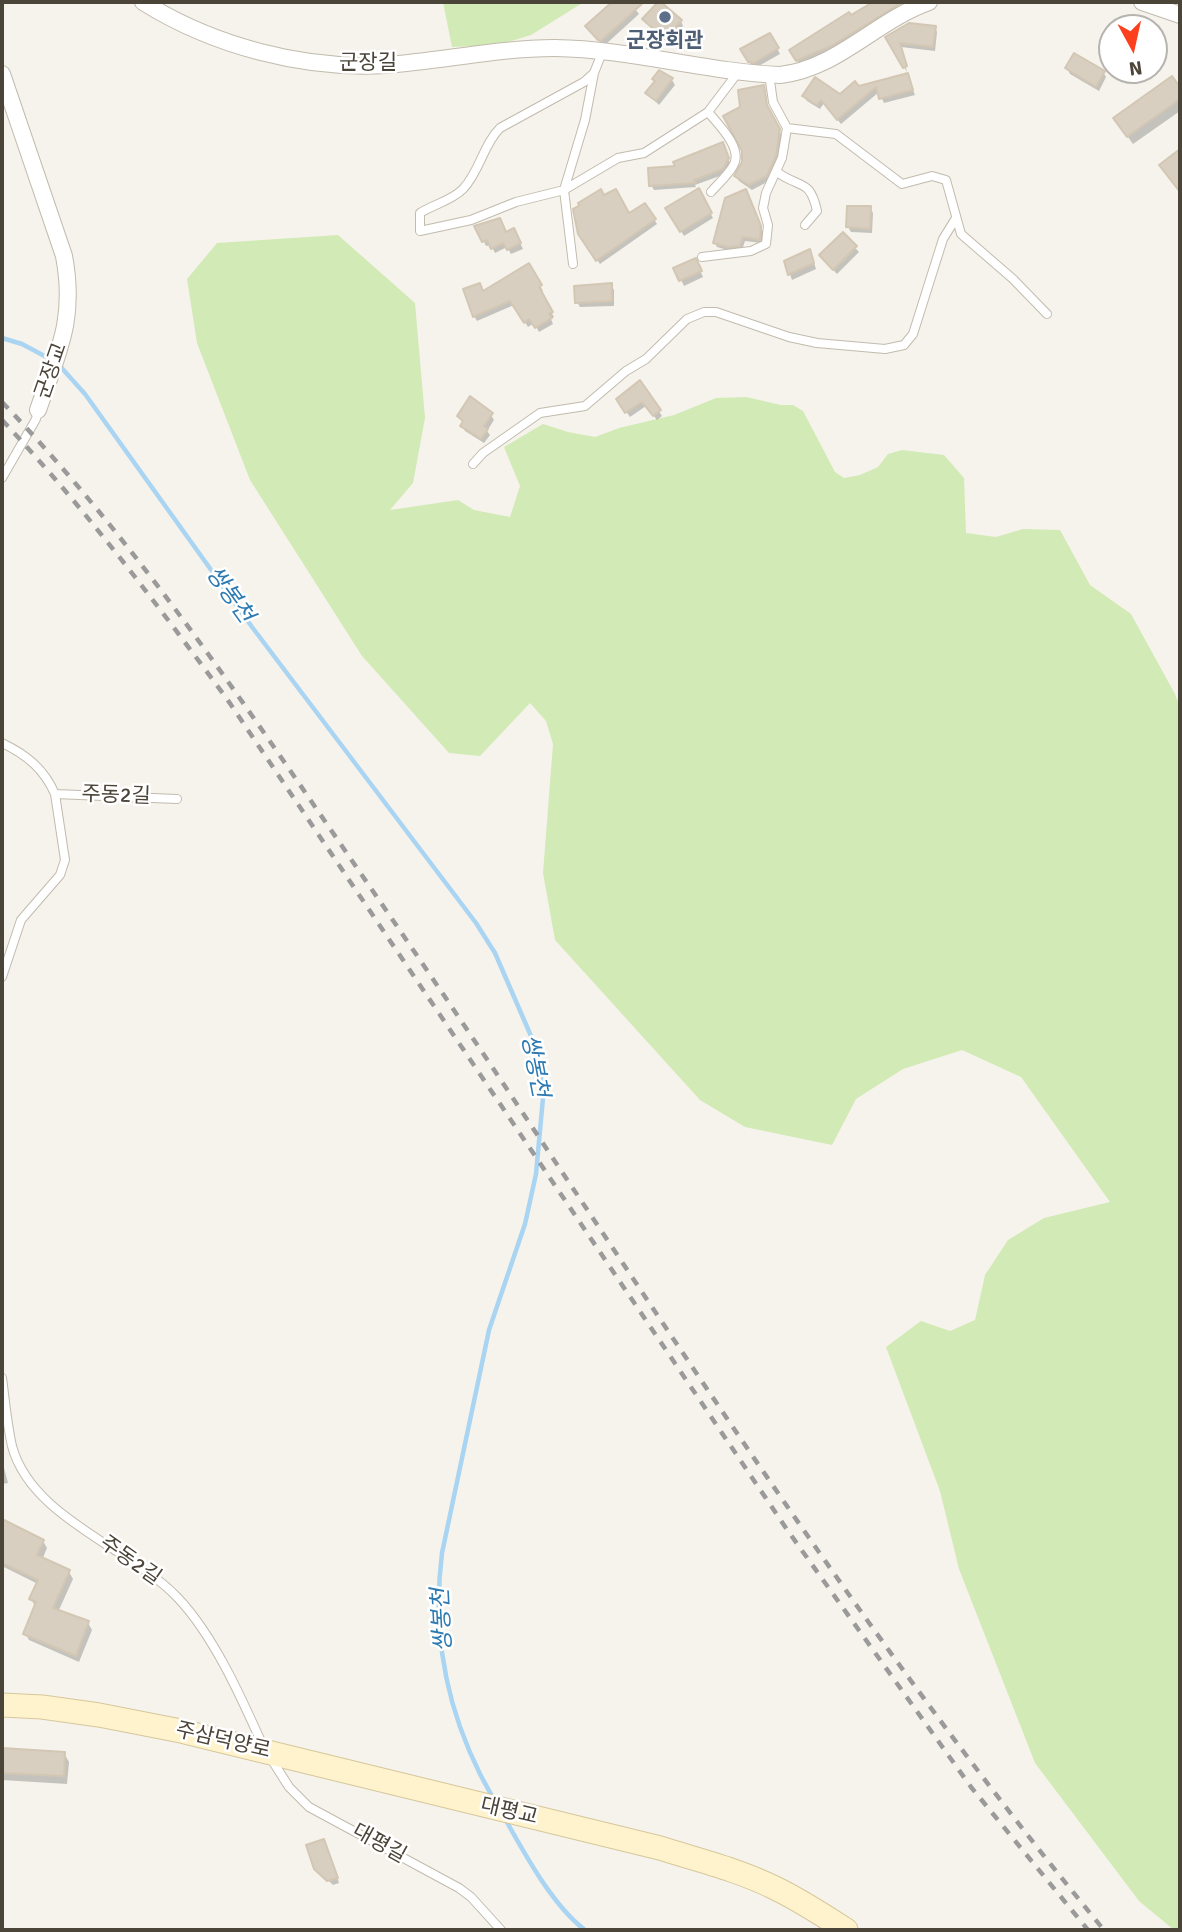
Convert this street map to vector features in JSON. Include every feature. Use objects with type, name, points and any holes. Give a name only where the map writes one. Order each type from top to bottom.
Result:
[{"type":"street","name":"군장길","points":[[144,2],[177,20],[244,47],[274,55],[335,64],[385,65],[552,48],[603,50],[769,74],[789,74],[822,62],[903,12],[929,2]]},
{"type":"street","points":[[1142,2],[1180,15]]},
{"type":"street","name":"군장교","points":[[2,74],[64,256],[69,282],[70,308],[65,332],[38,410]]},
{"type":"street","name":"주삼덕양로","points":[[2,1705],[99,1714],[265,1750],[441,1796]]},
{"type":"street","name":"대평교","points":[[441,1796],[660,1848],[748,1877],[811,1907],[846,1930]]},
{"type":"lane","points":[[573,264],[564,190],[585,120],[594,73],[603,50]]},
{"type":"lane","points":[[594,73],[584,82],[500,128],[475,173],[463,188],[445,201],[420,213],[420,231],[471,220],[516,202],[564,190],[618,158],[644,153],[708,112],[740,70]]},
{"type":"lane","points":[[702,257],[751,251],[766,244],[768,225],[763,208],[766,193],[777,172],[787,128],[773,102],[769,74]]},
{"type":"lane","points":[[708,112],[725,134],[736,155],[734,165],[711,192]]},
{"type":"lane","points":[[787,128],[836,134],[902,184],[932,176],[946,180],[961,234],[1023,288],[1047,314]]},
{"type":"lane","points":[[777,172],[788,180],[805,185],[812,192],[817,211],[805,225]]},
{"type":"lane","points":[[474,464],[483,453],[540,413],[585,406],[626,371],[646,359],[687,319],[704,312],[716,312],[789,337],[817,343],[886,349],[904,345],[914,334],[943,239],[956,218]]},
{"type":"lane","points":[[2,478],[36,419],[38,410]]},
{"type":"lane","name":"주동2길","points":[[2,743],[15,749],[43,771],[55,794],[65,860],[60,875],[21,920],[2,977]]},
{"type":"lane","name":"주동2길","points":[[55,794],[177,799]]},
{"type":"lane","name":"주동2길","points":[[2,1377],[13,1448],[38,1491],[64,1515],[162,1582],[180,1600],[205,1634],[265,1750]]},
{"type":"lane","name":"대평길","points":[[265,1750],[289,1787],[309,1807],[459,1888],[471,1897],[501,1930]]},
{"type":"green space","points":[[443,2],[584,2],[531,35],[498,45],[452,47]]},
{"type":"green space","points":[[338,235],[415,303],[425,418],[413,483],[390,510],[458,500],[474,510],[510,517],[520,486],[504,447],[543,424],[595,437],[619,428],[674,415],[716,398],[746,397],[793,405],[803,411],[835,472],[844,478],[878,467],[888,454],[902,450],[944,455],[964,478],[966,533],[996,537],[1023,529],[1060,530],[1090,585],[1131,614],[1175,694],[1180,707],[1180,1930],[1174,1930],[1139,1901],[1035,1763],[959,1569],[940,1491],[886,1347],[921,1321],[950,1331],[975,1320],[985,1275],[1008,1240],[1044,1218],[1110,1202],[1021,1077],[962,1050],[903,1069],[856,1099],[832,1145],[745,1127],[700,1100],[555,940],[543,873],[553,744],[546,721],[530,703],[480,756],[449,753],[362,656],[250,480],[197,343],[187,279],[217,243]]},
{"type":"building","points":[[612,2],[644,2],[601,41],[585,26]]},
{"type":"building","name":"군장회관","points":[[658,2],[682,20],[665,39],[642,19]]},
{"type":"building","points":[[873,2],[903,2],[833,45],[796,61],[789,50],[849,12],[851,15]]},
{"type":"building","points":[[909,23],[936,26],[933,47],[900,43],[907,66],[903,68],[885,37]]},
{"type":"building","points":[[770,33],[779,48],[754,63],[748,62],[740,49]]},
{"type":"building","points":[[1074,53],[1098,67],[1098,83],[1096,87],[1065,68]]},
{"type":"building","points":[[659,70],[673,78],[656,101],[645,93],[655,81],[652,79]]},
{"type":"building","points":[[908,73],[913,90],[879,99],[876,87],[837,120],[821,100],[817,105],[802,96],[815,77],[840,94],[855,81],[859,86]]},
{"type":"building","points":[[1172,76],[1180,87],[1180,99],[1127,137],[1113,118],[1161,84],[1168,84],[1168,79]]},
{"type":"building","points":[[764,85],[767,105],[780,129],[776,156],[767,176],[749,185],[734,176],[742,162],[742,151],[723,116],[740,107],[738,90]]},
{"type":"building","points":[[723,142],[729,158],[723,169],[694,180],[696,183],[649,186],[648,168],[675,166],[673,162]]},
{"type":"building","points":[[1180,149],[1180,192],[1159,165]]},
{"type":"building","points":[[699,188],[712,213],[680,232],[665,208]]},
{"type":"building","points":[[601,189],[604,195],[616,189],[629,213],[645,203],[656,219],[596,261],[578,234],[573,209]]},
{"type":"building","points":[[746,189],[761,226],[760,240],[743,237],[740,246],[728,247],[713,243],[725,198]]},
{"type":"building","points":[[847,206],[871,206],[870,229],[846,227]]},
{"type":"building","points":[[500,218],[506,232],[514,228],[521,243],[507,250],[503,243],[491,249],[487,240],[482,242],[474,226]]},
{"type":"building","points":[[843,232],[857,246],[833,270],[819,255]]},
{"type":"building","points":[[810,249],[814,263],[788,275],[784,261]]},
{"type":"building","points":[[696,258],[702,271],[679,281],[673,268]]},
{"type":"building","points":[[529,263],[542,285],[539,287],[553,312],[549,314],[552,318],[535,328],[529,319],[524,323],[510,301],[473,317],[463,289],[480,283],[483,291]]},
{"type":"building","points":[[612,283],[612,301],[575,303],[574,286]]},
{"type":"building","points":[[640,380],[661,410],[653,416],[642,402],[625,413],[616,399]]},
{"type":"building","points":[[470,396],[493,413],[484,426],[488,429],[481,439],[460,426],[463,421],[457,416]]},
{"type":"building","points":[[2,1519],[44,1540],[37,1555],[70,1570],[53,1608],[89,1621],[76,1656],[23,1634],[36,1602],[29,1599],[38,1580],[2,1563]]},
{"type":"building","points":[[2,1748],[65,1752],[64,1776],[2,1773]]},
{"type":"building","points":[[324,1839],[338,1878],[327,1881],[314,1869],[306,1845]]},
{"type":"waterway","name":"쌍봉천","points":[[2,338],[22,344],[52,360]]},
{"type":"waterway","name":"쌍봉천","points":[[59,365],[85,394],[252,627],[476,923],[495,953],[531,1036],[541,1073],[543,1098],[536,1174],[525,1224],[489,1330],[442,1553],[439,1585],[439,1617],[447,1679],[465,1740],[493,1798]]},
{"type":"waterway","name":"쌍봉천","points":[[504,1817],[550,1893],[585,1930]]},
{"type":"railway","points":[[2,402],[55,459],[105,519],[200,643],[379,900],[820,1553],[911,1681],[1006,1807],[1104,1930]]},
{"type":"railway","points":[[2,420],[91,521],[227,699],[788,1531],[971,1787],[1088,1930]]},
{"type":"place","name":"군장회관","points":[[665,17]]}]
